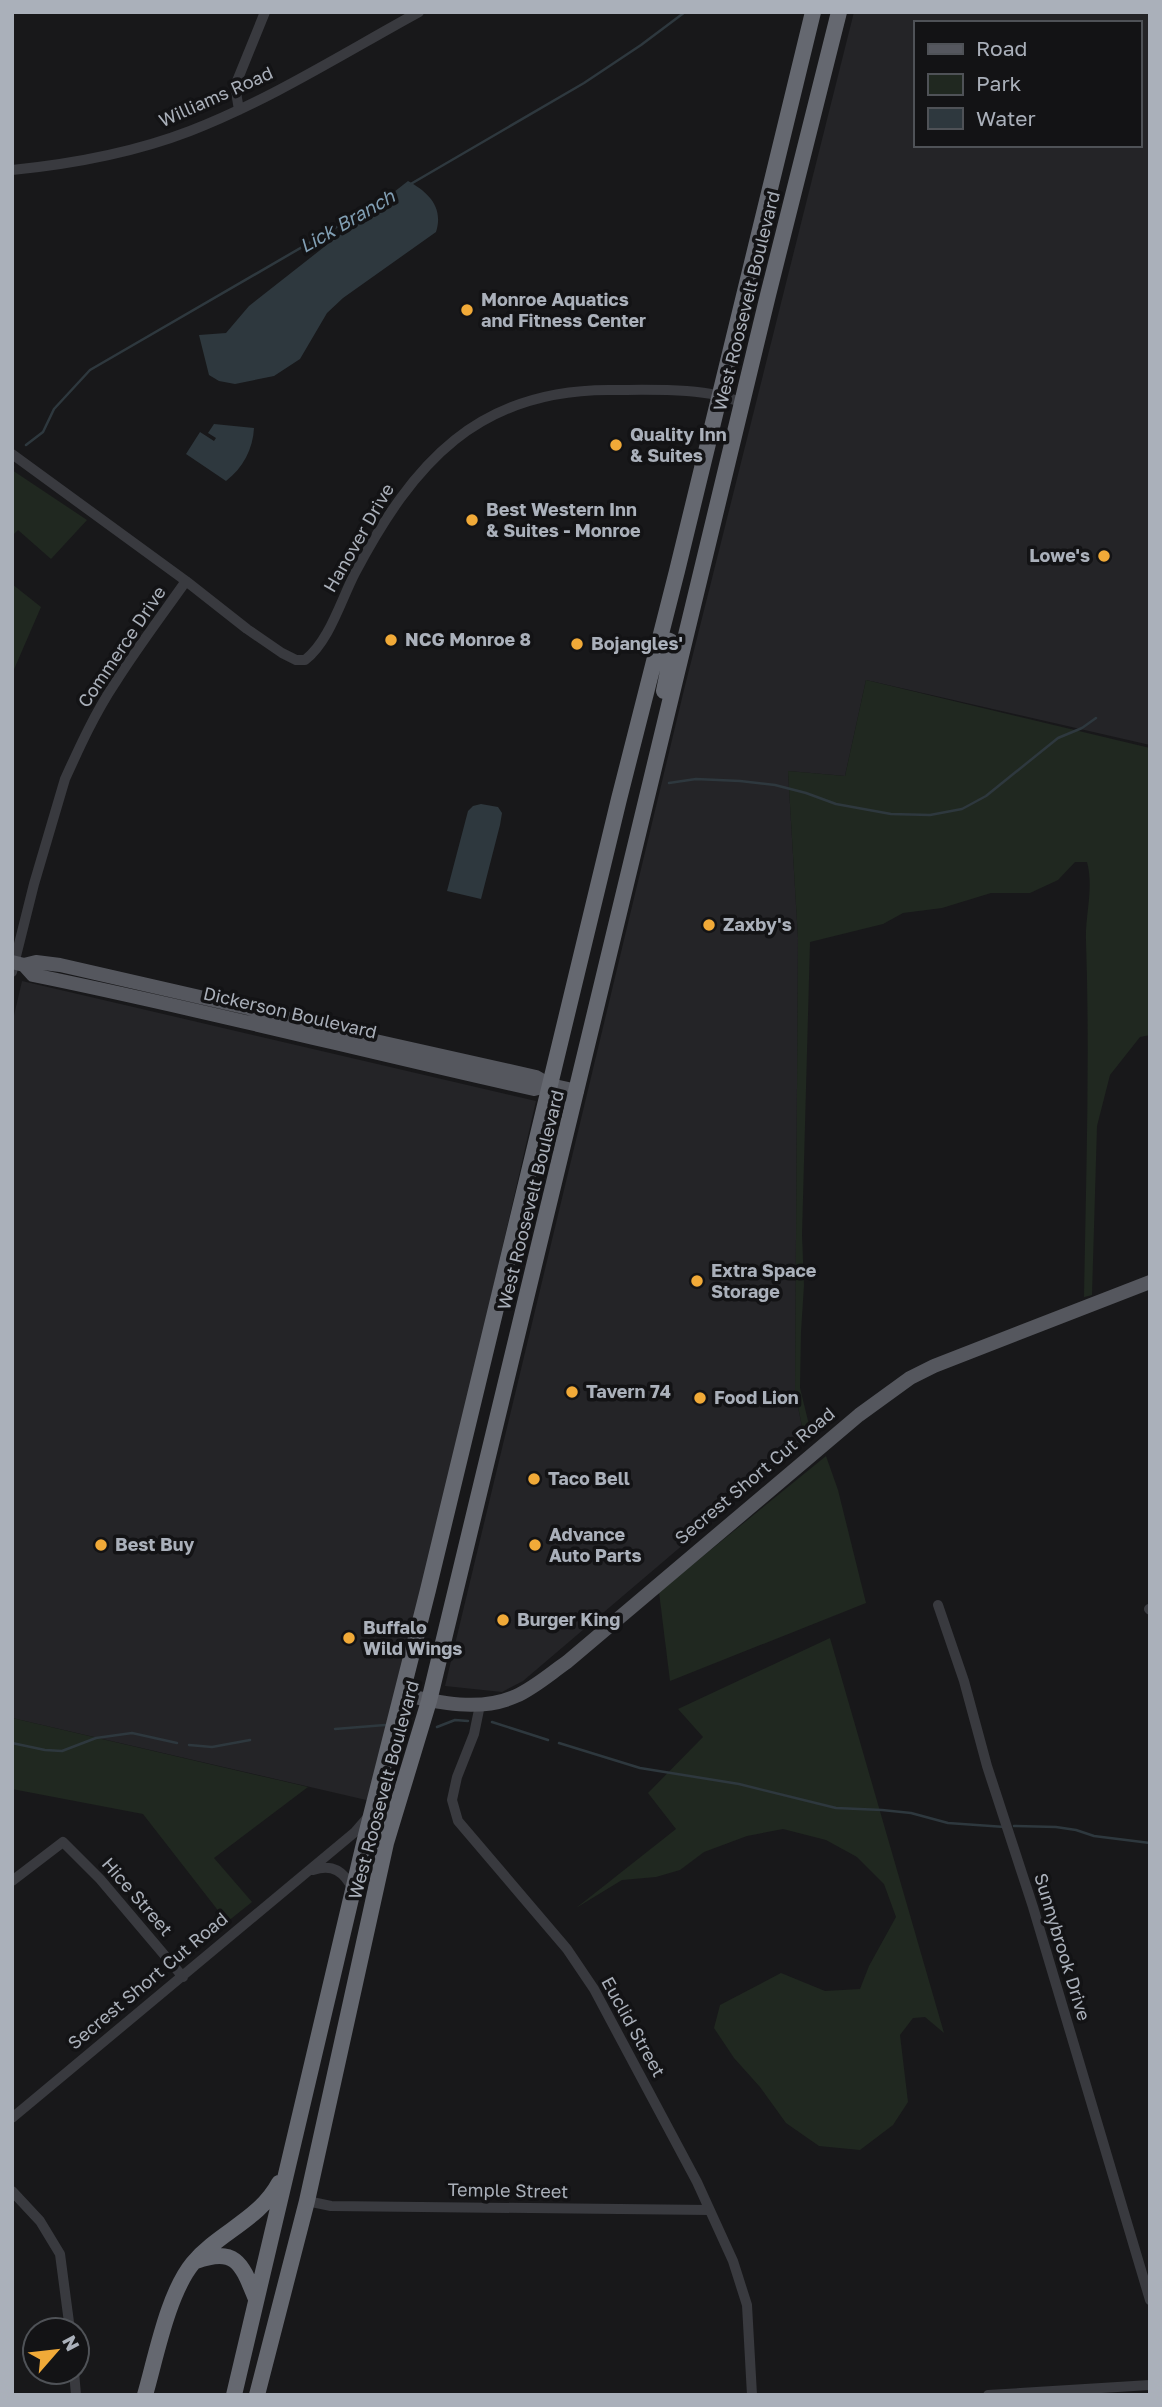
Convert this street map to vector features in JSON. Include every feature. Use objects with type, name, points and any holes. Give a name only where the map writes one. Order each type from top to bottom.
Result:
[{"type":"highway","name":"West Roosevelt Boulevard","points":[[234,2395],[353,1889],[813,12]]},
{"type":"highway","name":"West Roosevelt Boulevard","points":[[257,2395],[307,2201],[386,1843],[429,1701],[839,12]]},
{"type":"highway","points":[[654,770],[659,717],[671,651],[670,641],[660,638]]},
{"type":"highway","points":[[145,2395],[175,2293],[184,2274],[214,2242],[259,2211],[273,2195],[285,2174]]},
{"type":"highway","points":[[194,2262],[212,2255],[235,2239],[235,2229]]},
{"type":"highway","points":[[212,2255],[227,2256],[239,2262],[256,2299]]},
{"type":"main road","name":"Dickerson Boulevard","points":[[15,965],[36,962],[73,968],[248,1008],[353,1036],[524,1074],[550,1085],[577,1091]]},
{"type":"main road","name":"Dickerson Boulevard","points":[[15,965],[33,975],[534,1089],[550,1085]]},
{"type":"main road","points":[[293,1034],[305,1033],[347,1040],[353,1036]]},
{"type":"main road","name":"Secrest Short Cut Road","points":[[402,1694],[429,1701],[480,1705],[518,1696],[566,1662],[859,1415],[910,1378],[934,1366],[1150,1282]]},
{"type":"street","points":[[239,110],[236,86],[265,12]]},
{"type":"street","name":"Williams Road","points":[[12,170],[70,162],[139,147],[191,131],[239,110],[419,12]]},
{"type":"street","name":"Hanover Drive","points":[[186,581],[247,629],[296,660],[305,660],[322,642],[355,573],[406,489],[438,452],[486,418],[511,406],[572,390],[667,391],[721,396],[742,404]]},
{"type":"street","points":[[12,454],[186,581]]},
{"type":"street","name":"Commerce Drive","points":[[15,965],[65,779],[83,738],[114,683],[186,581]]},
{"type":"street","name":"Sunnybrook Drive","points":[[939,1605],[1033,1907],[1150,2300]]},
{"type":"street","name":"Euclid Street","points":[[480,1705],[474,1734],[457,1777],[453,1800],[458,1821],[566,1949],[594,1989],[697,2182],[733,2261],[747,2305],[752,2395]]},
{"type":"street","name":"Secrest Short Cut Road","points":[[12,2118],[308,1873],[355,1832],[373,1811]]},
{"type":"street","name":"Hice Street","points":[[12,1881],[63,1842],[100,1879],[183,1978]]},
{"type":"street","points":[[308,1873],[324,1867],[336,1869],[346,1876],[353,1889]]},
{"type":"street","points":[[12,2191],[40,2221],[60,2254],[68,2316]]},
{"type":"street","name":"Temple Street","points":[[307,2201],[331,2206],[709,2210]]},
{"type":"street","points":[[988,2395],[1150,2385]]},
{"type":"shaded area","points":[[854,12],[1150,12],[1150,745],[866,680],[845,776],[788,771],[798,938],[795,1392],[805,1441],[523,1681],[502,1692],[445,1686],[683,694]]},
{"type":"shaded area","points":[[22,981],[536,1101],[375,1802],[12,1718],[12,1024]]},
{"type":"green space","points":[[12,470],[87,520],[51,559],[18,530],[12,536]]},
{"type":"green space","points":[[12,584],[41,607],[12,674]]},
{"type":"green space","points":[[866,680],[1150,748],[1150,1035],[1140,1037],[1110,1075],[1097,1126],[1092,1295],[1084,1297],[1088,1075],[1086,931],[1090,882],[1087,862],[1075,862],[1058,880],[1030,893],[991,893],[942,908],[903,913],[883,924],[810,942],[800,1388],[812,1437],[805,1441],[795,1392],[798,938],[788,771],[845,776]]},
{"type":"green space","points":[[826,1456],[838,1490],[866,1603],[670,1681],[659,1592]]},
{"type":"green space","points":[[830,1638],[944,2033],[925,2017],[913,2018],[900,2035],[908,2102],[893,2125],[860,2150],[819,2146],[786,2123],[760,2087],[734,2058],[714,2028],[720,2005],[781,1973],[825,1991],[860,1989],[869,1966],[896,1917],[884,1884],[857,1857],[826,1840],[783,1829],[747,1836],[704,1852],[680,1870],[656,1877],[622,1880],[576,1908],[676,1829],[648,1793],[703,1737],[678,1709]]},
{"type":"green space","points":[[12,1718],[308,1787],[214,1858],[252,1902],[227,1922],[143,1814],[12,1789]]},
{"type":"water","points":[[408,181],[428,195],[436,208],[436,232],[343,298],[327,313],[300,359],[274,376],[235,384],[219,381],[209,375],[199,335],[226,333],[249,306]]},
{"type":"water","points":[[214,424],[254,428],[246,457],[226,481],[186,454],[200,432],[214,441],[216,438],[208,433]]},
{"type":"water","points":[[481,804],[498,807],[502,813],[481,899],[447,891],[468,811]]},
{"type":"waterway","name":"Lick Branch","points":[[409,185],[584,83],[685,12]]},
{"type":"waterway","name":"Lick Branch","points":[[26,445],[43,432],[54,409],[90,370],[385,199]]},
{"type":"waterway","points":[[669,783],[696,779],[775,785],[836,804],[891,814],[930,815],[962,809],[986,796],[1058,738],[1082,728],[1096,718]]},
{"type":"waterway","points":[[437,1727],[455,1720],[468,1721]]},
{"type":"waterway","points":[[492,1722],[548,1740]]},
{"type":"waterway","points":[[335,1729],[385,1725]]},
{"type":"waterway","points":[[12,1743],[62,1751],[96,1738],[132,1733],[177,1743]]},
{"type":"waterway","points":[[189,1745],[212,1747],[250,1740]]},
{"type":"waterway","points":[[559,1743],[640,1768],[739,1784],[836,1808],[911,1813],[948,1823],[1005,1827]]},
{"type":"waterway","points":[[1014,1826],[1056,1827],[1094,1836],[1150,1843]]},
{"type":"place","name":"Monroe Aquatics and Fitness Center","points":[[467,310]]},
{"type":"place","name":"Quality Inn & Suites","points":[[616,445]]},
{"type":"place","name":"Best Western Inn & Suites - Monroe","points":[[472,520]]},
{"type":"place","name":"Lowe's","points":[[1104,556]]},
{"type":"place","name":"NCG Monroe 8","points":[[391,640]]},
{"type":"place","name":"Bojangles'","points":[[577,644]]},
{"type":"place","name":"Zaxby's","points":[[709,925]]},
{"type":"place","name":"Extra Space Storage","points":[[697,1281]]},
{"type":"place","name":"Tavern 74","points":[[572,1392]]},
{"type":"place","name":"Food Lion","points":[[700,1398]]},
{"type":"place","name":"Taco Bell","points":[[534,1479]]},
{"type":"place","name":"Best Buy","points":[[101,1545]]},
{"type":"place","name":"Advance Auto Parts","points":[[535,1545]]},
{"type":"place","name":"Burger King","points":[[503,1620]]},
{"type":"place","name":"Buffalo Wild Wings","points":[[349,1638]]}]
